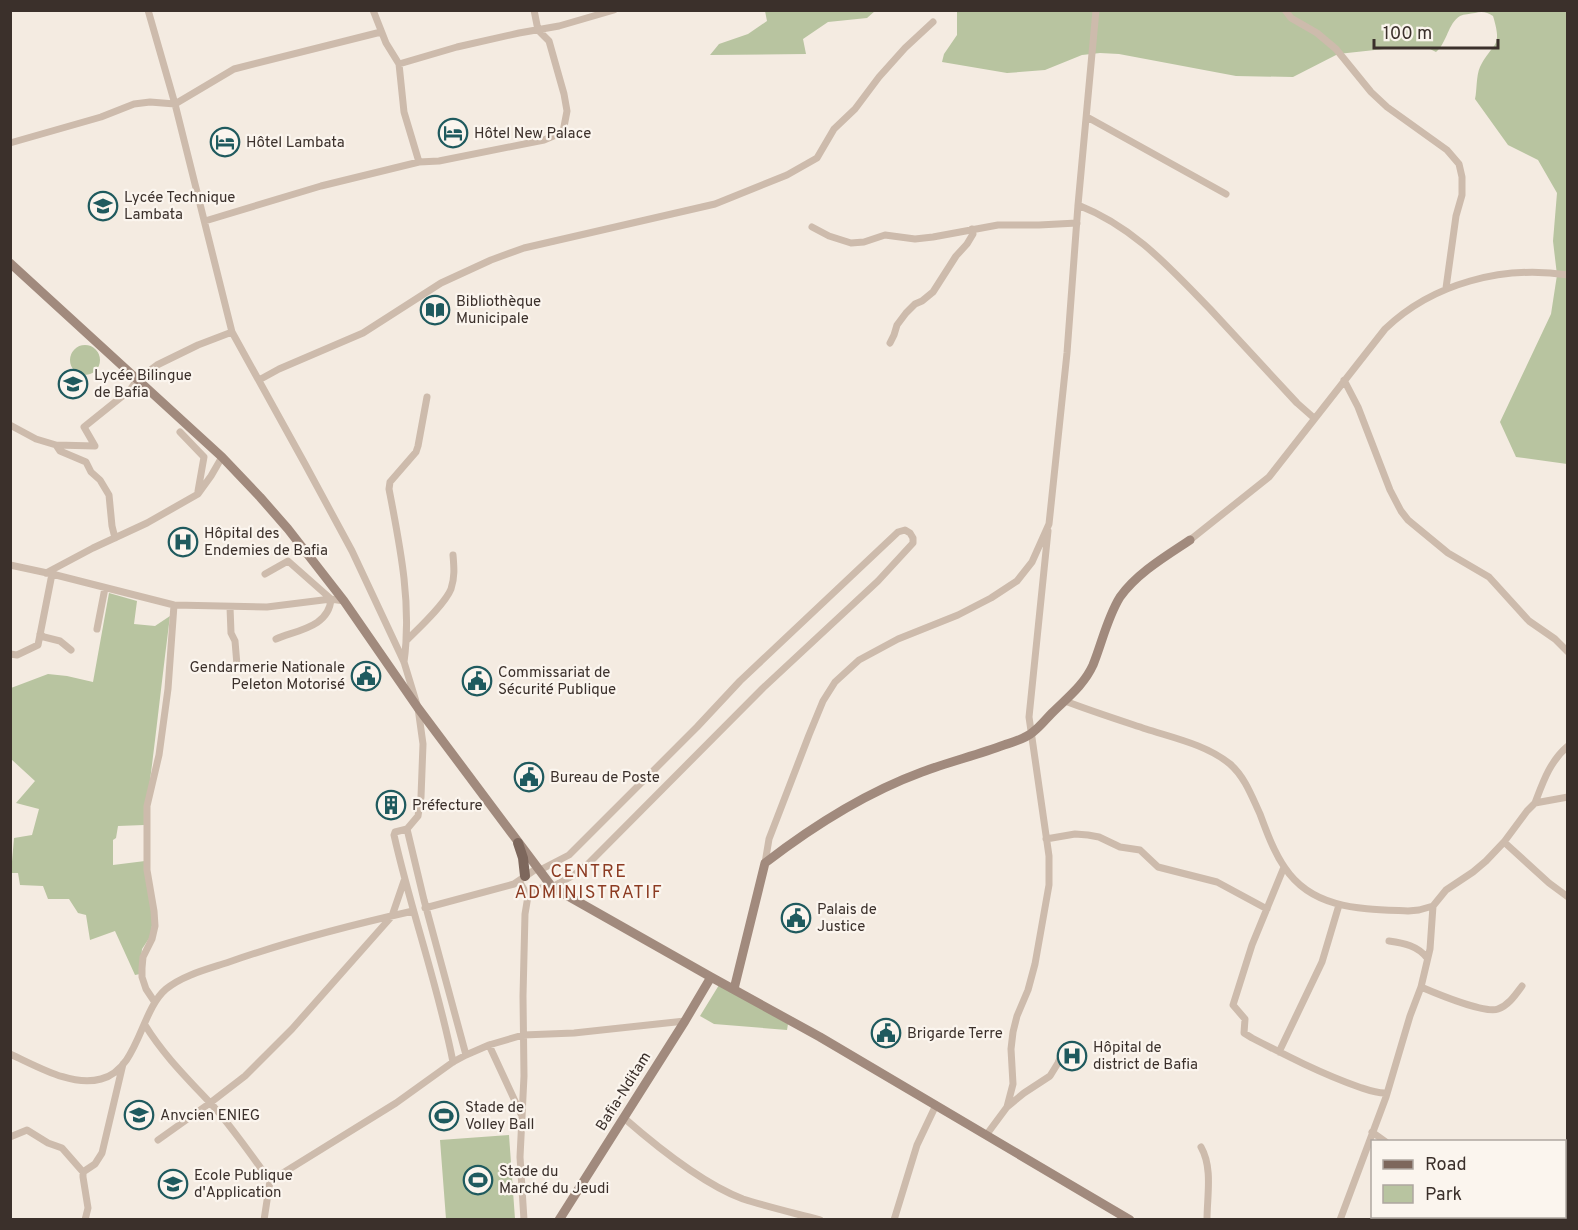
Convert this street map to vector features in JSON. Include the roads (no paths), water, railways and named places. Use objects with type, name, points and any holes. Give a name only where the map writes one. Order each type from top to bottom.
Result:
[{"type":"main road","points":[[10,263],[222,457],[288,529],[344,601],[418,708],[552,887],[987,1134],[1130,1220]]},
{"type":"main road","points":[[734,989],[765,863],[815,826],[889,785],[944,764],[1009,744],[1032,733],[1084,679],[1092,666],[1110,616],[1120,597],[1147,570],[1190,540]]},
{"type":"main road","points":[[518,843],[523,858],[522,878]]},
{"type":"main road","name":"Bafia-Nditam","points":[[558,1220],[711,977]]},
{"type":"street","points":[[148,10],[175,104],[232,332],[352,551],[404,662],[418,708],[423,744],[418,816],[407,829],[395,832],[394,835],[404,881],[446,1028],[453,1062]]},
{"type":"street","points":[[373,10],[381,32],[399,64],[404,112],[419,162]]},
{"type":"street","points":[[205,221],[321,186],[419,162],[439,161],[544,140],[563,132],[567,111],[558,71],[549,41],[538,30],[534,10]]},
{"type":"street","points":[[399,64],[457,47],[560,26],[614,10]]},
{"type":"street","points":[[1007,1107],[1013,1083],[1011,1049],[1013,1032],[1035,964],[1049,885],[1046,839],[1029,717],[1067,353],[1096,10]]},
{"type":"street","points":[[1285,10],[1291,18],[1317,33],[1336,49],[1371,92],[1387,107],[1447,150],[1460,164],[1462,195],[1455,225],[1446,288]]},
{"type":"street","points":[[259,380],[363,333],[441,283],[491,260],[524,248],[715,204],[787,175],[818,158],[834,129],[855,109],[905,48],[933,22]]},
{"type":"street","points":[[549,41],[560,26]]},
{"type":"street","points":[[10,143],[100,117],[134,104],[150,102],[175,104],[234,69],[381,32]]},
{"type":"street","points":[[1087,117],[1226,194]]},
{"type":"street","points":[[1078,205],[1099,213],[1144,243],[1314,418]]},
{"type":"street","points":[[812,227],[829,236],[851,243],[864,242],[885,235],[933,237],[998,225],[1077,223]]},
{"type":"street","points":[[890,343],[897,325],[906,313],[933,292],[956,256],[967,244],[973,234],[972,229]]},
{"type":"street","points":[[1190,540],[1269,477],[1385,329],[1408,309],[1446,288],[1472,280],[1526,272],[1568,275]]},
{"type":"street","points":[[10,425],[36,439],[56,445],[95,446],[84,427],[130,390],[137,380],[157,365],[232,332]]},
{"type":"street","points":[[1344,380],[1358,407],[1390,490],[1408,520],[1448,553],[1489,577],[1528,621],[1555,639],[1568,652]]},
{"type":"street","points":[[404,662],[407,640],[404,574],[389,489],[390,482],[416,452],[427,397]]},
{"type":"street","points":[[180,432],[204,457],[198,494]]},
{"type":"street","points":[[56,445],[60,451],[86,462],[91,472],[100,480],[109,495],[115,538]]},
{"type":"street","points":[[49,574],[198,494],[222,457]]},
{"type":"street","points":[[765,863],[769,839],[801,755],[823,701],[835,682],[859,660],[898,639],[958,615],[991,598],[1017,580],[1032,562],[1049,524]]},
{"type":"street","points":[[85,1220],[88,1208],[83,1172],[95,1164],[102,1153],[123,1064],[145,1025],[154,1001],[167,988],[187,977],[297,940],[392,916],[412,907],[514,884],[536,869],[540,870],[569,855],[740,681],[898,532],[904,530],[910,532],[913,543],[878,581],[763,688],[588,864],[552,887],[548,885],[528,896]]},
{"type":"street","points":[[407,640],[450,590],[454,573],[453,555]]},
{"type":"street","points":[[265,574],[288,561],[331,599],[331,605],[321,621],[276,639]]},
{"type":"street","points":[[10,565],[174,605],[267,607],[331,599],[344,601]]},
{"type":"street","points":[[10,654],[17,655],[38,645],[49,574]]},
{"type":"street","points":[[97,629],[105,588]]},
{"type":"street","points":[[154,1001],[142,977],[143,957],[152,939],[155,926],[147,870],[147,806],[159,755],[168,689],[174,605]]},
{"type":"street","points":[[230,607],[231,633],[235,641],[237,665]]},
{"type":"street","points":[[40,634],[44,638],[60,641],[71,650]]},
{"type":"street","points":[[1065,701],[1095,713],[1185,741],[1218,756],[1231,765],[1249,788],[1269,839],[1284,867],[1291,877],[1313,894],[1339,905],[1408,911],[1434,906]]},
{"type":"street","points":[[1340,1220],[1387,1093],[1420,987],[1430,949],[1434,906],[1446,890],[1473,872],[1504,842],[1535,804],[1553,761],[1568,746]]},
{"type":"street","points":[[1535,804],[1568,797]]},
{"type":"street","points":[[407,829],[466,1055]]},
{"type":"street","points":[[1046,839],[1075,834],[1088,835],[1120,847],[1140,850],[1158,867],[1217,882],[1268,909]]},
{"type":"street","points":[[1504,842],[1568,897]]},
{"type":"street","points":[[1284,867],[1252,945],[1233,1005],[1245,1020],[1244,1033],[1279,1052],[1347,1082],[1382,1094],[1387,1093]]},
{"type":"street","points":[[522,878],[528,896],[525,908],[520,1157],[524,1220]]},
{"type":"street","points":[[158,1140],[245,1076],[273,1050],[392,916],[404,881]]},
{"type":"street","points":[[1279,1052],[1322,962],[1339,905]]},
{"type":"street","points":[[1389,941],[1415,948],[1427,958]]},
{"type":"street","points":[[1420,987],[1465,1003],[1496,1010],[1506,1005],[1522,986]]},
{"type":"street","points":[[270,1181],[396,1103],[453,1062],[489,1045],[523,1035],[573,1033],[685,1021]]},
{"type":"street","points":[[145,1025],[172,1062],[231,1127],[270,1181],[264,1220]]},
{"type":"street","points":[[489,1045],[522,1116]]},
{"type":"street","points":[[987,1134],[1007,1107],[1050,1076],[1065,1047]]},
{"type":"street","points":[[10,1054],[64,1077],[81,1080],[99,1080],[123,1064]]},
{"type":"street","points":[[894,1220],[917,1145],[936,1105]]},
{"type":"street","points":[[624,1118],[671,1156],[711,1183],[742,1198],[819,1220]]},
{"type":"street","points":[[10,1137],[29,1130],[48,1143],[62,1148],[83,1172]]},
{"type":"street","points":[[1372,1132],[1383,1140]]},
{"type":"street","points":[[1201,1147],[1208,1170],[1208,1220]]},
{"type":"place","name":"Hôtel New Palace","points":[[453,133]]},
{"type":"place","name":"Hôtel Lambata","points":[[225,142]]},
{"type":"place","name":"Lycée Technique Lambata","points":[[103,206]]},
{"type":"place","name":"Bibliothèque Municipale","points":[[435,310]]},
{"type":"place","name":"Lycée Bilingue de Bafia","points":[[73,384]]},
{"type":"place","name":"Hôpital des Endemies de Bafia","points":[[183,542]]},
{"type":"place","name":"Gendarmerie Nationale Peleton Motorisé","points":[[366,676]]},
{"type":"place","name":"Commissariat de Sécurité Publique","points":[[477,681]]},
{"type":"place","name":"Bureau de Poste","points":[[529,777]]},
{"type":"place","name":"Préfecture","points":[[391,805]]},
{"type":"place","name":"Palais de Justice","points":[[796,918]]},
{"type":"place","name":"Brigarde Terre","points":[[886,1033]]},
{"type":"place","name":"Hôpital de district de Bafia","points":[[1072,1056]]},
{"type":"place","name":"Anvcien ENIEG","points":[[139,1115]]},
{"type":"place","name":"Stade de Volley Ball","points":[[444,1116]]},
{"type":"place","name":"Stade du Marché du Jeudi","points":[[478,1180]]},
{"type":"place","name":"Ecole Publique d'Application","points":[[173,1184]]},
{"type":"district","name":"CENTRE ADMINISTRATIF","points":[[589,881]]}]
